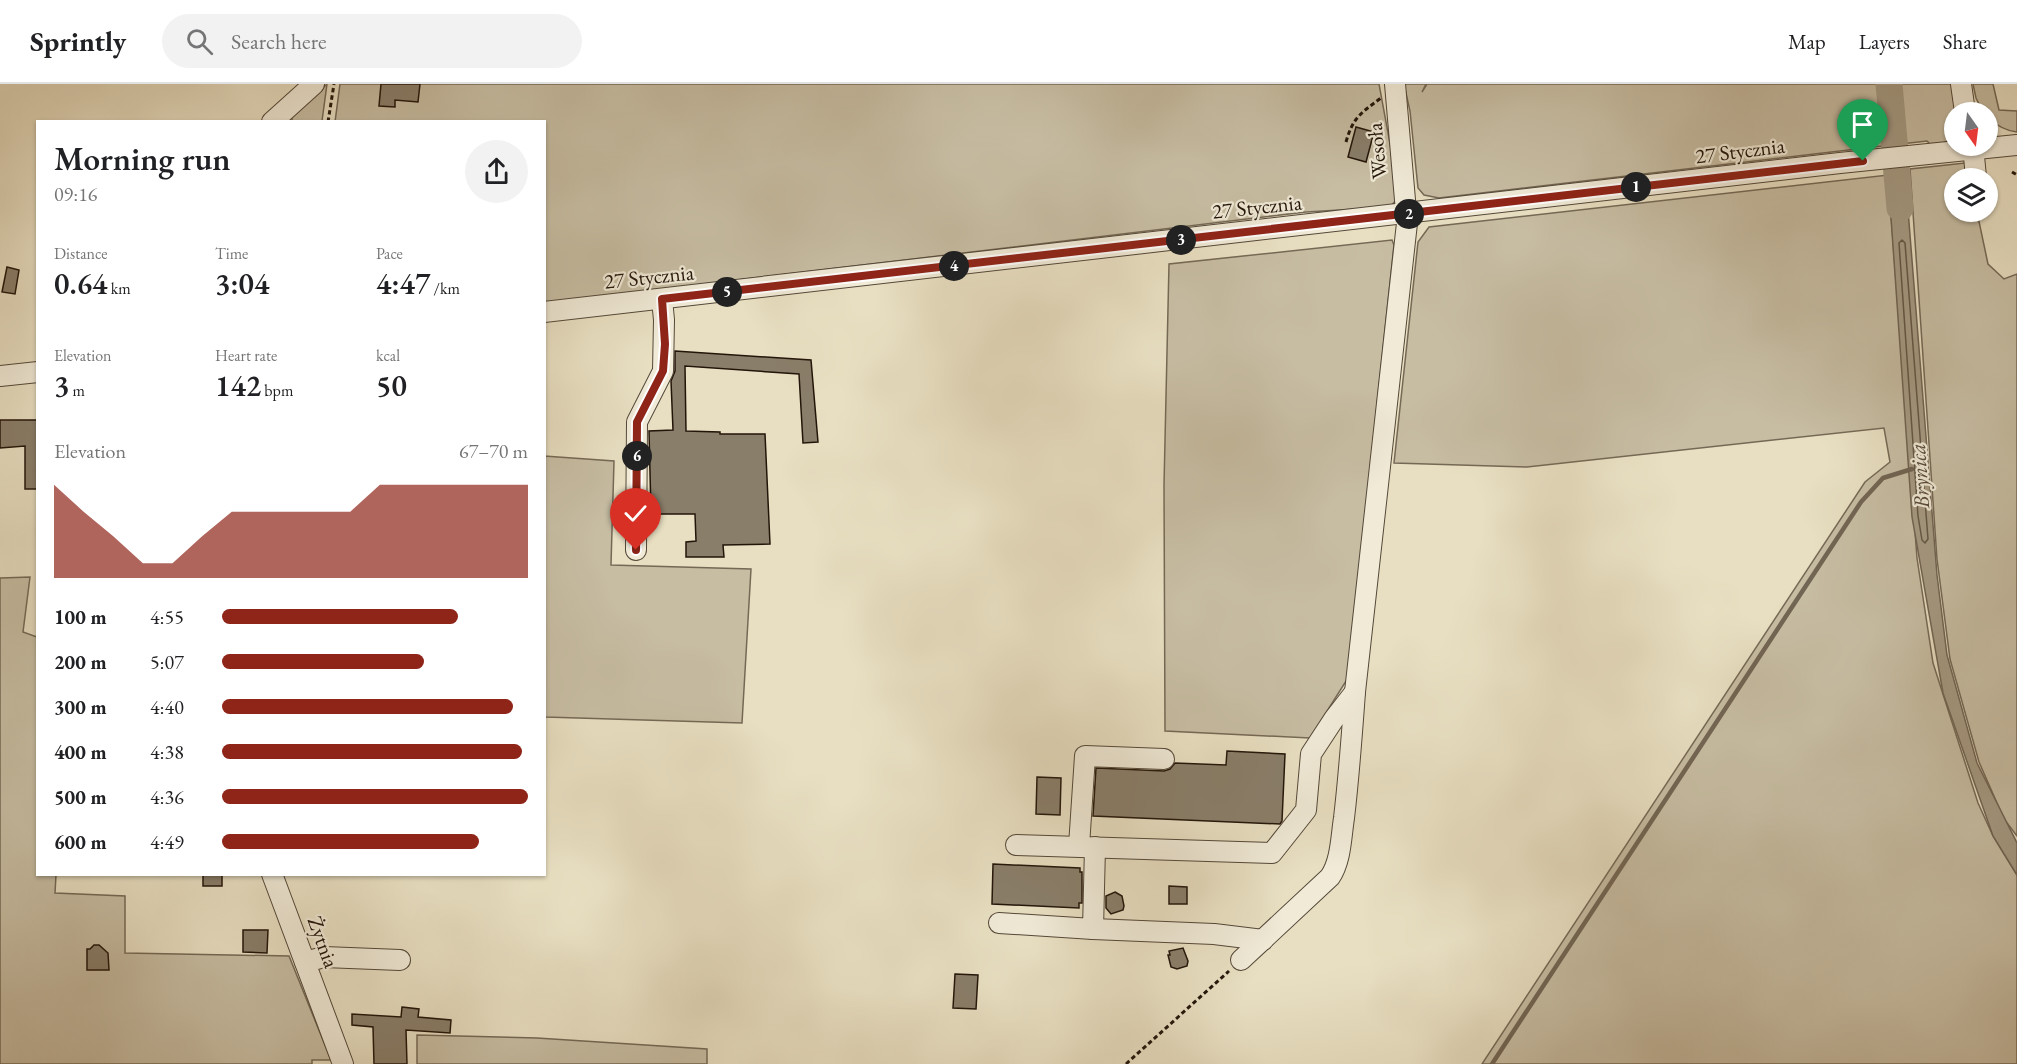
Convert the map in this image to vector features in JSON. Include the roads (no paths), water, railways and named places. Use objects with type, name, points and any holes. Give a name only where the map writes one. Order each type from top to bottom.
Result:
[{"type":"street","points":[[274,120],[314,84]]},
{"type":"street","points":[[1961,84],[1964,102]]},
{"type":"street","name":"Wesoła","points":[[1241,960],[1335,870],[1350,769],[1355,692],[1406,238],[1407,214],[1395,87]]},
{"type":"street","name":"27 Stycznia","points":[[1998,146],[2017,145]]},
{"type":"street","name":"27 Stycznia","points":[[546,312],[1944,151]]},
{"type":"street","points":[[636,550],[637,422],[663,371],[662,299]]},
{"type":"street","points":[[0,376],[36,372]]},
{"type":"street","points":[[1016,845],[1272,853],[1306,810],[1311,754],[1355,692]]},
{"type":"street","points":[[1093,928],[1087,846],[1085,756],[1164,759]]},
{"type":"street","name":"Żytnia","points":[[273,876],[343,1064]]},
{"type":"street","points":[[999,923],[1214,934],[1263,940]]},
{"type":"street","points":[[304,962],[324,957],[400,960]]},
{"type":"water","points":[[1905,172],[1937,575],[1947,655],[1977,763],[2017,843],[2017,875],[1993,836],[1943,693],[1912,517],[1888,175]]},
{"type":"waterway","name":"Brynica","points":[[1889,84],[1900,208]]},
{"type":"waterway","points":[[1492,1064],[1861,502],[1883,478],[1912,469]]}]
